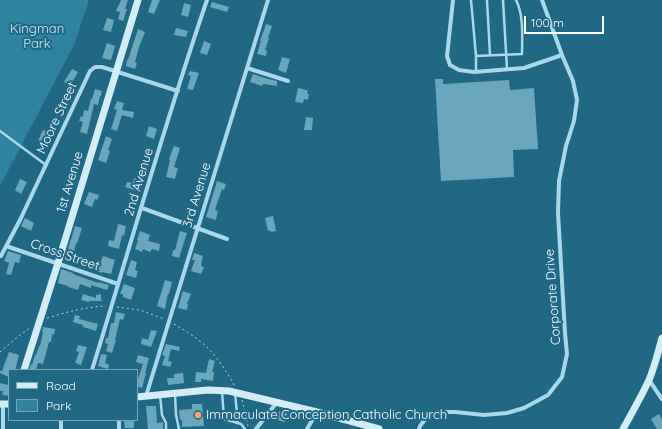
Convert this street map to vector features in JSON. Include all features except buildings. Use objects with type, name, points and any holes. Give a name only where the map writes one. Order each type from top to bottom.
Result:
[{"type":"street","name":"1st Avenue","points":[[24,369],[138,0]]},
{"type":"street","name":"2nd Avenue","points":[[92,369],[142,208],[149,180],[207,0]]},
{"type":"street","name":"3rd Avenue","points":[[146,396],[268,0]]},
{"type":"street","points":[[453,0],[447,56],[450,65],[459,70],[476,72],[524,68],[562,55]]},
{"type":"street","name":"Corporate Drive","points":[[419,429],[427,417],[438,412],[484,415],[507,413],[524,408],[548,395],[562,377],[567,354],[558,213],[559,180],[566,146],[574,121],[577,100],[573,81],[542,0]]},
{"type":"street","name":"Moore Street","points":[[1,256],[20,220],[90,71],[95,67],[102,67],[178,91]]},
{"type":"street","points":[[247,68],[288,81]]},
{"type":"street","points":[[142,208],[227,239]]},
{"type":"street","name":"Cross Street","points":[[6,246],[118,284]]},
{"type":"street","points":[[623,429],[649,380],[662,338]]},
{"type":"street","points":[[649,380],[662,399]]},
{"type":"street","points":[[138,397],[208,390],[235,390],[248,395],[379,429]]},
{"type":"street","points":[[256,429],[277,402]]},
{"type":"street","points":[[3,429],[4,404]]},
{"type":"street","points":[[307,429],[317,412]]},
{"type":"lane","points":[[471,0],[476,72]]},
{"type":"lane","points":[[487,0],[490,55]]},
{"type":"lane","points":[[504,0],[507,69]]},
{"type":"lane","points":[[476,56],[522,54],[520,7],[516,0]]},
{"type":"lane","points":[[0,131],[46,165]]},
{"type":"lane","points":[[235,390],[238,423]]},
{"type":"lane","points":[[222,391],[224,419],[241,424],[245,429]]},
{"type":"lane","points":[[175,393],[176,415],[179,429]]},
{"type":"lane","points":[[160,395],[162,415],[166,423],[166,429]]},
{"type":"path","points":[[0,352],[20,335],[38,323],[72,311],[91,307],[112,306],[140,310],[169,321],[196,338],[218,359],[232,381],[235,390]]},
{"type":"path","points":[[248,395],[247,400],[242,399],[249,428]]},
{"type":"green space","name":"Kingman Park","points":[[0,0],[89,0],[74,45],[0,186]]},
{"type":"place","name":"Immaculate Conception Catholic Church","points":[[198,415]]}]
